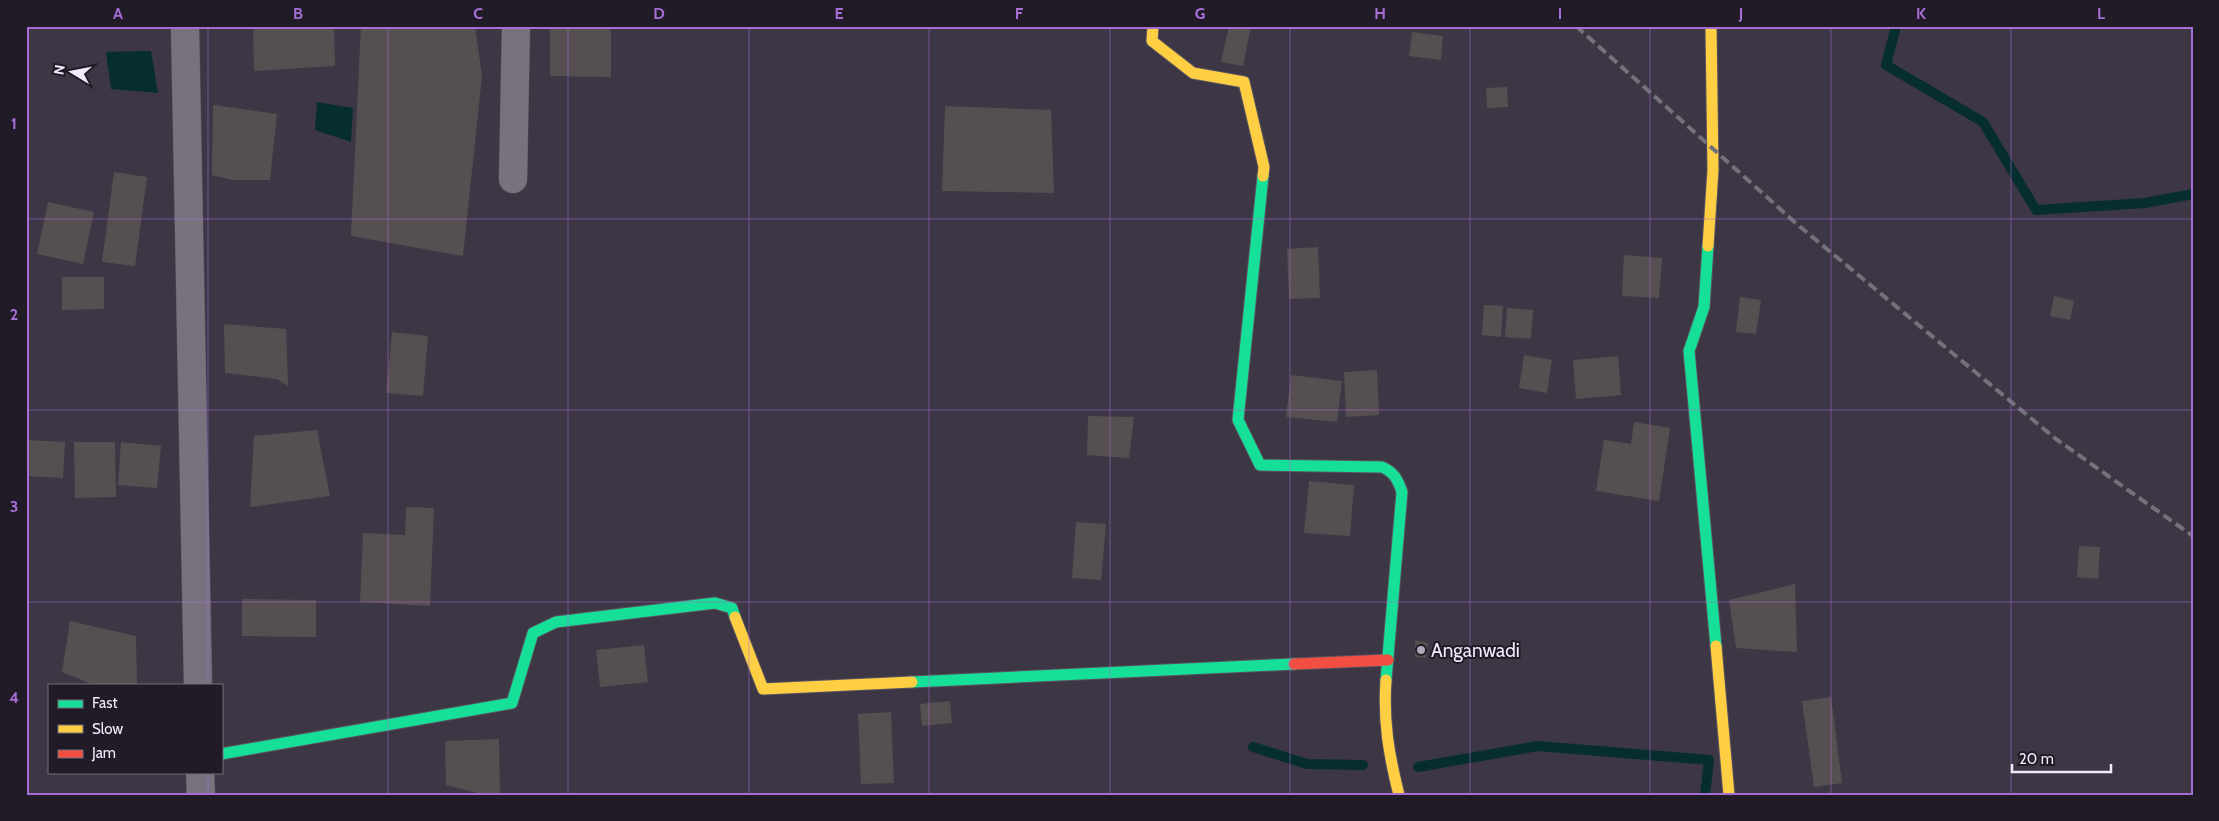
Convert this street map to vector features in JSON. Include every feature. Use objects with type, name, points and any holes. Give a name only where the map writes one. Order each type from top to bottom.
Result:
[{"type":"street","points":[[185,26],[198,684]]},
{"type":"street","points":[[513,179],[516,26]]},
{"type":"street","points":[[1153,26],[1152,41],[1193,73],[1244,82],[1264,167],[1238,420],[1260,465],[1382,467],[1390,470],[1398,478],[1402,492],[1384,706],[1387,747],[1399,795]]},
{"type":"street","points":[[1711,26],[1713,170],[1704,307],[1689,351],[1729,795]]},
{"type":"street","points":[[222,754],[512,703],[533,633],[556,622],[715,603],[732,608],[763,689],[1388,660]]},
{"type":"street","points":[[200,774],[201,795]]},
{"type":"shaded area","points":[[151,51],[158,93],[111,89],[106,52]]},
{"type":"shaded area","points":[[317,102],[353,108],[351,142],[315,130]]},
{"type":"building","points":[[253,26],[334,26],[335,66],[254,71]]},
{"type":"building","points":[[361,26],[475,26],[482,76],[463,256],[351,236]]},
{"type":"building","points":[[550,26],[611,27],[611,77],[550,76]]},
{"type":"building","points":[[1229,26],[1251,26],[1243,66],[1221,62]]},
{"type":"building","points":[[1412,32],[1443,36],[1441,60],[1409,56]]},
{"type":"building","points":[[1507,87],[1508,107],[1487,108],[1486,88]]},
{"type":"building","points":[[213,105],[277,114],[270,180],[232,180],[212,175]]},
{"type":"building","points":[[945,106],[1051,110],[1054,193],[942,191]]},
{"type":"building","points":[[114,172],[147,177],[135,266],[102,262]]},
{"type":"building","points":[[48,202],[94,212],[83,264],[37,254]]},
{"type":"building","points":[[1318,247],[1320,298],[1289,299],[1287,249]]},
{"type":"building","points":[[1624,255],[1662,258],[1659,298],[1622,296]]},
{"type":"building","points":[[62,277],[104,277],[104,309],[62,310]]},
{"type":"building","points":[[2054,296],[2074,301],[2070,320],[2050,316]]},
{"type":"building","points":[[1740,297],[1761,300],[1756,334],[1736,332]]},
{"type":"building","points":[[1484,305],[1503,306],[1501,337],[1482,335]]},
{"type":"building","points":[[1507,308],[1533,310],[1531,339],[1505,337]]},
{"type":"building","points":[[224,324],[286,329],[288,386],[277,379],[225,373]]},
{"type":"building","points":[[392,332],[428,336],[423,396],[386,393]]},
{"type":"building","points":[[1524,355],[1552,360],[1547,393],[1519,388]]},
{"type":"building","points":[[1618,356],[1621,395],[1576,399],[1573,360]]},
{"type":"building","points":[[1377,370],[1379,415],[1346,417],[1344,372]]},
{"type":"building","points":[[1291,375],[1342,381],[1337,422],[1286,417]]},
{"type":"building","points":[[1088,416],[1134,417],[1129,458],[1087,455]]},
{"type":"building","points":[[1634,422],[1670,428],[1659,501],[1596,491],[1604,440],[1631,444]]},
{"type":"building","points":[[317,430],[330,496],[250,507],[254,436]]},
{"type":"building","points":[[26,440],[65,442],[63,478],[26,476]]},
{"type":"building","points":[[74,442],[115,442],[116,497],[75,498]]},
{"type":"building","points":[[121,442],[161,446],[157,488],[118,485]]},
{"type":"building","points":[[1309,481],[1354,485],[1350,536],[1304,533]]},
{"type":"building","points":[[406,507],[434,508],[430,606],[360,602],[363,533],[405,535]]},
{"type":"building","points":[[1076,522],[1106,524],[1101,580],[1072,578]]},
{"type":"building","points":[[2079,546],[2100,547],[2098,579],[2077,577]]},
{"type":"building","points":[[1795,584],[1797,652],[1736,648],[1729,600]]},
{"type":"building","points":[[242,599],[316,600],[316,637],[242,636]]},
{"type":"building","points":[[70,621],[136,636],[137,684],[92,684],[62,672]]},
{"type":"building","name":"Anganwadi","points":[[1415,640],[1428,643],[1426,658],[1415,657]]},
{"type":"building","points":[[644,645],[648,682],[600,687],[596,650]]},
{"type":"building","points":[[1831,697],[1842,783],[1814,787],[1802,701]]},
{"type":"building","points":[[950,701],[952,723],[922,726],[920,704]]},
{"type":"building","points":[[891,712],[894,783],[861,784],[858,714]]},
{"type":"building","points":[[499,739],[500,795],[485,795],[446,785],[445,741]]},
{"type":"waterway","points":[[1896,26],[1886,65],[1983,122],[2036,210],[2145,203],[2193,194]]},
{"type":"waterway","points":[[1418,767],[1538,746],[1709,760],[1705,795]]},
{"type":"waterway","points":[[1253,747],[1307,764],[1363,765]]},
{"type":"railway","points":[[1576,26],[1798,225],[2056,439],[2193,536]]},
{"type":"traffic: fast","points":[[1263,176],[1238,420],[1260,465],[1382,467],[1390,471],[1397,480],[1402,492],[1386,680]]},
{"type":"traffic: fast","points":[[1708,246],[1704,307],[1689,351],[1716,646]]},
{"type":"traffic: fast","points":[[222,754],[512,703],[533,633],[556,622],[715,603],[732,608],[735,617]]},
{"type":"traffic: fast","points":[[912,682],[1294,664]]},
{"type":"traffic: slow","points":[[1153,26],[1152,41],[1193,73],[1244,82],[1264,167],[1263,176]]},
{"type":"traffic: slow","points":[[1708,246],[1713,170],[1711,26]]},
{"type":"traffic: slow","points":[[735,617],[763,689],[912,682]]},
{"type":"traffic: slow","points":[[1716,646],[1729,795]]},
{"type":"traffic: slow","points":[[1386,680],[1385,710],[1388,738],[1399,795]]},
{"type":"traffic: jam","points":[[1294,664],[1388,660]]},
{"type":"place","name":"Anganwadi","points":[[1421,650]]}]
